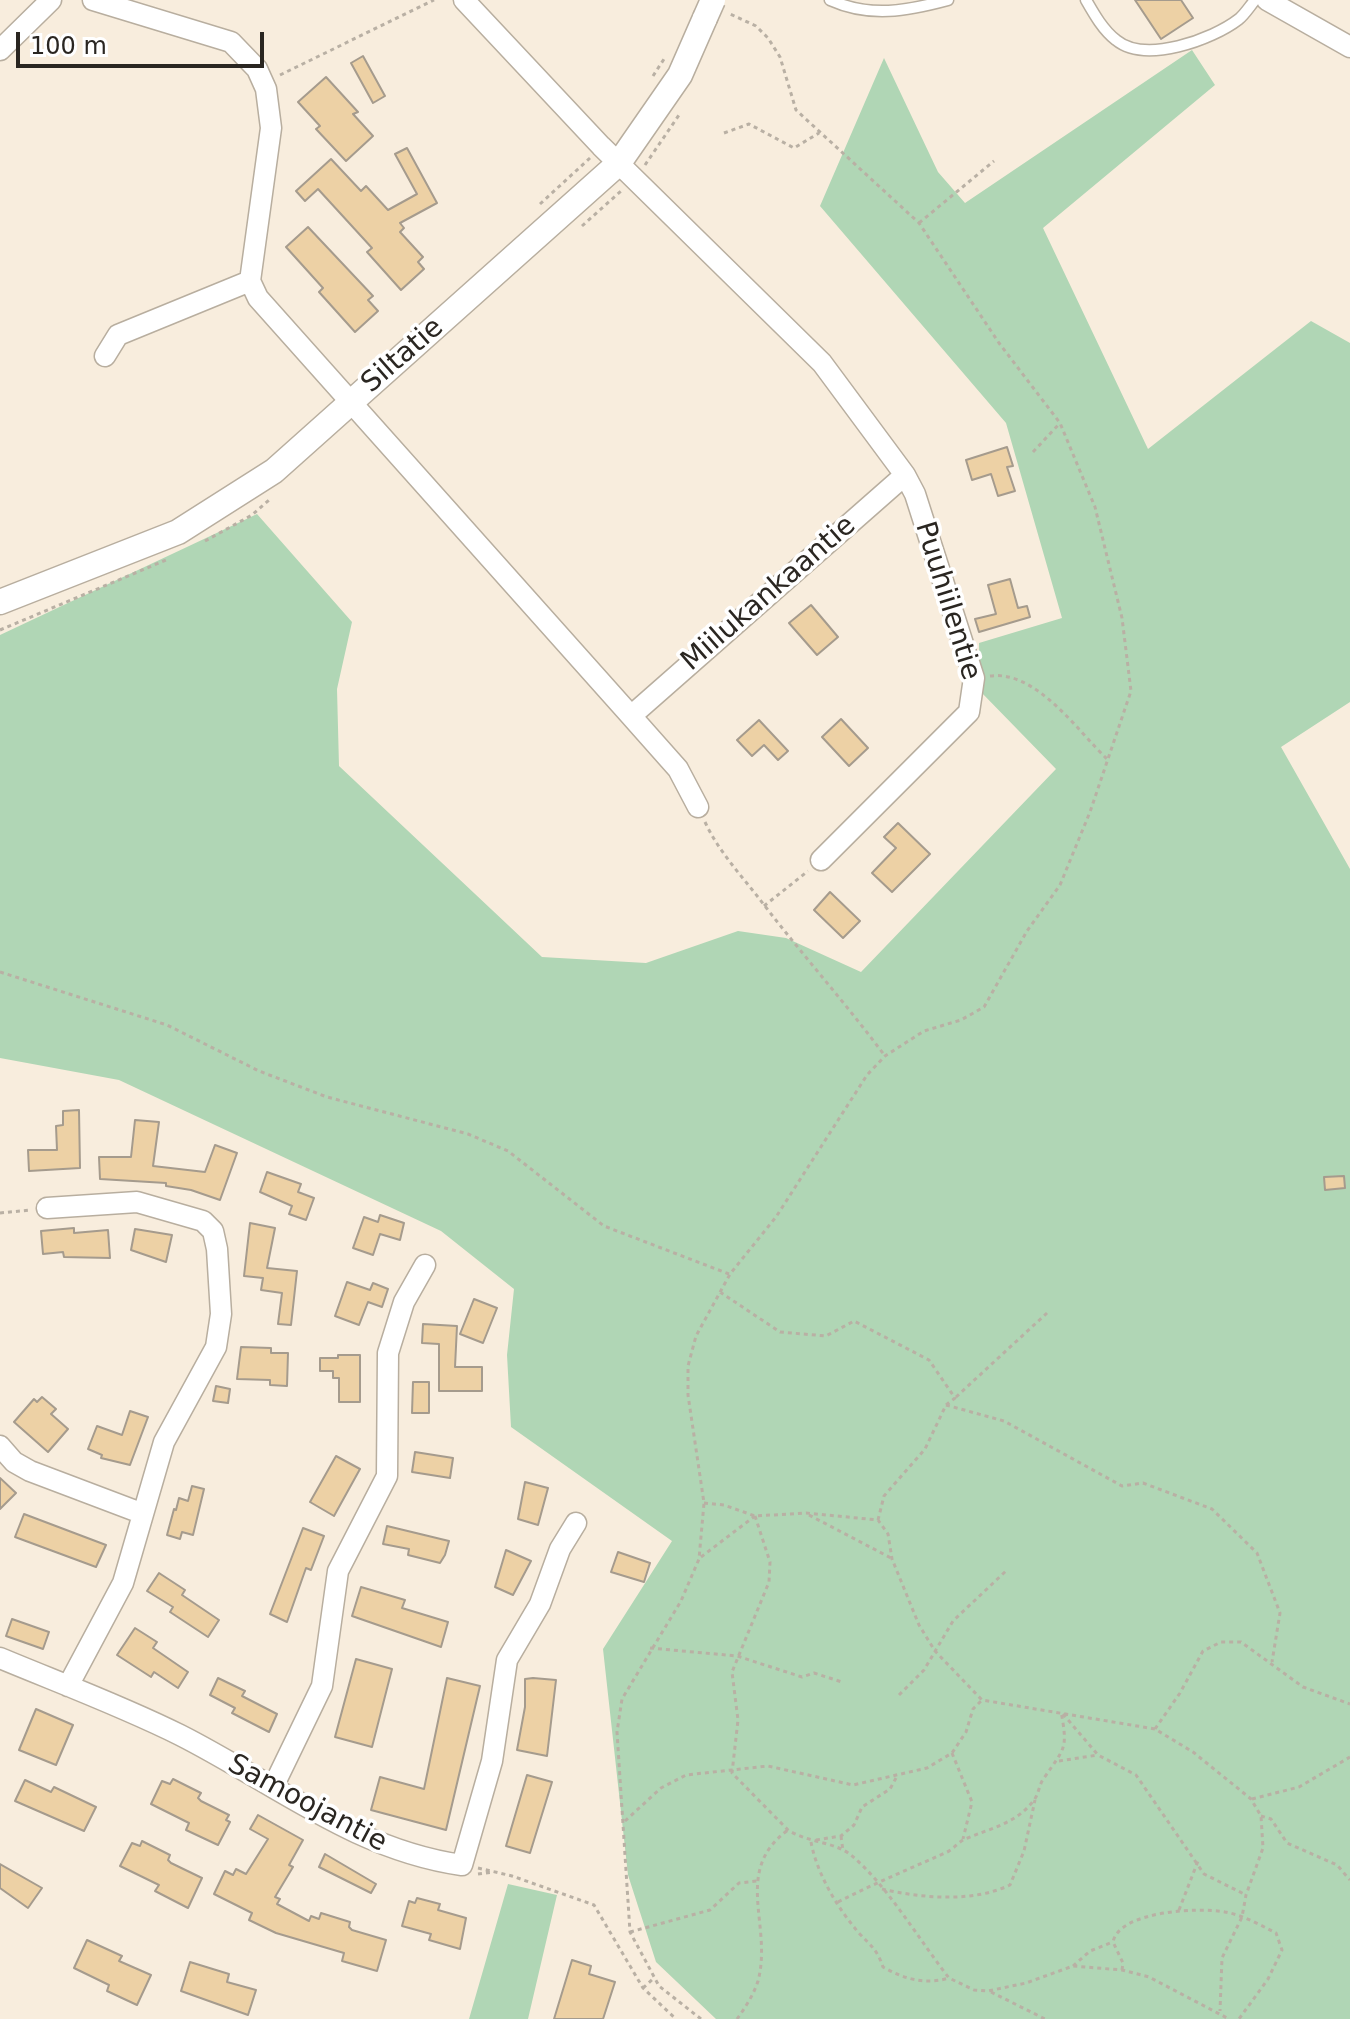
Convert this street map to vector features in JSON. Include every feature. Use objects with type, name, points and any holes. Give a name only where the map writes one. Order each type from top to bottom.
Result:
[{"type":"street","points":[[0,50],[51,0]]},
{"type":"street","points":[[93,0],[231,42],[257,69],[266,89],[271,128],[250,281],[258,298],[678,769],[698,807]]},
{"type":"street","points":[[464,0],[610,155],[822,363],[905,475]]},
{"type":"street","points":[[1267,0],[1350,47]]},
{"type":"street","name":"Siltatie","points":[[0,602],[178,532],[274,471],[610,155],[680,75],[714,10]]},
{"type":"street","points":[[105,356],[118,335],[250,281]]},
{"type":"street","name":"Puuhiilentie","points":[[821,860],[969,712],[974,678],[915,494],[905,475]]},
{"type":"street","name":"Miilukankaantie","points":[[631,716],[905,475]]},
{"type":"street","points":[[47,1208],[137,1202],[190,1215],[213,1231],[217,1249],[221,1335],[164,1442],[123,1583],[68,1686]]},
{"type":"street","points":[[274,1785],[322,1686],[338,1571],[387,1476],[388,1353],[404,1302],[425,1265]]},
{"type":"street","points":[[0,1446],[14,1462],[30,1471],[141,1513]]},
{"type":"street","points":[[462,1865],[492,1761],[507,1660],[540,1604],[560,1549],[576,1523]]},
{"type":"street","name":"Samoojantie","points":[[0,1658],[179,1734],[371,1842],[428,1860],[462,1865]]},
{"type":"lane","points":[[830,0],[870,13],[896,12],[948,0]]},
{"type":"lane","points":[[1086,0],[1116,41],[1137,50],[1161,51],[1196,40],[1238,19],[1255,0]]},
{"type":"path","points":[[273,78],[434,0]]},
{"type":"path","points":[[701,2019],[654,1978],[630,1932],[617,1732],[622,1699],[681,1601],[699,1559],[704,1503],[690,1420],[688,1366],[696,1336],[730,1274],[776,1217],[858,1087],[885,1056],[924,1031],[961,1020],[984,1007],[1027,931],[1060,885],[1131,691],[1122,618],[1095,507],[1060,423],[999,343],[919,223],[796,110],[780,57],[768,38],[756,26],[714,10]]},
{"type":"path","points":[[650,80],[666,54]]},
{"type":"path","points":[[724,133],[749,124],[794,148],[819,133]]},
{"type":"path","points":[[535,208],[610,155]]},
{"type":"path","points":[[919,223],[994,161]]},
{"type":"path","points":[[1033,452],[1060,423]]},
{"type":"path","points":[[974,678],[998,675],[1017,679],[1036,690],[1108,760]]},
{"type":"path","points":[[698,807],[714,840],[885,1056]]},
{"type":"path","points":[[764,906],[821,860]]},
{"type":"path","points":[[0,972],[167,1025],[259,1071],[327,1097],[468,1134],[508,1151],[604,1226],[730,1274]]},
{"type":"path","points":[[0,1213],[47,1208]]},
{"type":"path","points":[[720,1292],[780,1332],[826,1336],[854,1321],[886,1334],[929,1360],[955,1398]]},
{"type":"path","points":[[878,1520],[884,1496],[925,1449],[946,1405],[1047,1313]]},
{"type":"path","points":[[946,1405],[1004,1421],[1122,1486],[1143,1483],[1212,1509],[1257,1553],[1280,1613],[1272,1662]]},
{"type":"path","points":[[704,1503],[724,1505],[755,1516],[806,1513],[878,1520],[888,1534],[892,1559],[919,1625],[935,1651],[982,1700],[1155,1729],[1193,1752],[1251,1799],[1261,1816],[1263,1848],[1246,1895],[1242,1917],[1222,1958],[1220,2011]]},
{"type":"path","points":[[806,1513],[892,1559]]},
{"type":"path","points":[[699,1559],[755,1516]]},
{"type":"path","points":[[732,1773],[738,1720],[732,1672],[769,1582],[770,1562],[755,1516]]},
{"type":"path","points":[[899,1695],[924,1670],[953,1621],[1008,1569]]},
{"type":"path","points":[[1155,1729],[1180,1693],[1203,1651],[1221,1642],[1241,1642],[1303,1687],[1350,1704]]},
{"type":"path","points":[[650,1648],[737,1656],[802,1677],[814,1673],[842,1682]]},
{"type":"path","points":[[625,1821],[661,1788],[686,1775],[732,1773],[768,1766],[853,1785],[896,1778],[927,1768],[952,1753],[966,1732],[973,1709],[982,1700]]},
{"type":"path","points":[[1061,1711],[1098,1755],[1136,1775],[1198,1861],[1204,1874],[1246,1895]]},
{"type":"path","points":[[882,1889],[915,1897],[945,1897],[1000,1890],[1010,1885],[1024,1851],[1042,1779],[1059,1761],[1067,1745],[1061,1711]]},
{"type":"path","points":[[952,1753],[972,1802],[963,1839]]},
{"type":"path","points":[[1059,1761],[1098,1755]]},
{"type":"path","points":[[1251,1799],[1299,1787],[1350,1757]]},
{"type":"path","points":[[732,1773],[788,1830],[810,1841],[843,1851],[882,1889],[949,1978],[974,1990],[988,1991],[1026,1983],[1073,1966],[1090,1951],[1113,1942],[1121,1927],[1147,1916],[1223,1911],[1276,1933],[1282,1950],[1268,1979],[1239,2019]]},
{"type":"path","points":[[810,1841],[841,1836],[854,1825],[862,1807],[890,1789],[896,1778]]},
{"type":"path","points":[[838,1902],[876,1882],[948,1852],[963,1839],[991,1832],[1036,1798]]},
{"type":"path","points":[[1261,1816],[1271,1819],[1287,1843],[1337,1865],[1350,1880]]},
{"type":"path","points":[[737,2019],[758,1981],[761,1958],[757,1881],[759,1861],[772,1841],[788,1830]]},
{"type":"path","points":[[841,1836],[843,1851]]},
{"type":"path","points":[[810,1841],[815,1863],[860,1934],[876,1946],[883,1967],[900,1977],[934,1983],[949,1978]]},
{"type":"path","points":[[1179,1912],[1198,1861]]},
{"type":"path","points":[[462,1865],[512,1876],[594,1905],[643,1988],[676,2019]]},
{"type":"path","points":[[630,1932],[710,1910],[739,1883],[757,1881]]},
{"type":"path","points":[[1113,1942],[1123,1963],[1122,1970]]},
{"type":"path","points":[[1073,1966],[1122,1970],[1149,1977],[1220,2011],[1229,2019]]},
{"type":"path","points":[[643,1988],[654,1978]]},
{"type":"path","points":[[988,1991],[1045,2019]]},
{"type":"green space","points":[[1192,50],[1215,85],[1043,228],[1148,449],[1311,321],[1350,343],[1350,702],[1281,747],[1350,869],[1350,2019],[716,2019],[656,1962],[628,1875],[603,1649],[672,1541],[511,1427],[507,1355],[514,1289],[441,1231],[119,1080],[0,1058],[0,635],[257,514],[352,622],[337,689],[339,766],[542,957],[646,963],[738,931],[786,938],[861,972],[1056,769],[980,691],[979,643],[1062,618],[1006,423],[820,206],[884,58],[938,172],[965,203]]},
{"type":"green space","points":[[508,1884],[557,1895],[528,2019],[469,2019]]},
{"type":"building","points":[[1135,0],[1181,0],[1193,18],[1161,39]]},
{"type":"building","points":[[363,56],[385,96],[373,103],[351,63]]},
{"type":"building","points":[[326,77],[358,112],[353,114],[373,136],[346,161],[316,129],[320,126],[298,102]]},
{"type":"building","points":[[407,148],[437,203],[400,223],[404,228],[400,232],[423,257],[418,262],[424,269],[401,290],[367,252],[372,248],[318,189],[305,201],[296,191],[331,159],[361,191],[366,186],[388,210],[417,194],[395,154]]},
{"type":"building","points":[[308,227],[373,296],[368,300],[378,311],[355,332],[319,292],[323,288],[286,247]]},
{"type":"building","points":[[1007,447],[1013,466],[1007,467],[1015,491],[998,496],[991,474],[972,480],[966,460]]},
{"type":"building","points":[[1010,579],[1018,608],[1027,606],[1030,617],[979,632],[975,619],[996,614],[988,585]]},
{"type":"building","points":[[811,605],[838,637],[817,655],[789,623]]},
{"type":"building","points":[[841,719],[868,748],[849,766],[822,737]]},
{"type":"building","points":[[759,720],[788,751],[778,760],[764,745],[752,756],[737,740]]},
{"type":"building","points":[[898,823],[930,854],[892,892],[872,873],[896,848],[884,837]]},
{"type":"building","points":[[830,892],[860,921],[843,938],[814,910]]},
{"type":"building","points":[[79,1110],[80,1168],[29,1171],[28,1150],[57,1150],[56,1126],[63,1125],[63,1111]]},
{"type":"building","points":[[135,1120],[159,1122],[153,1166],[205,1172],[215,1145],[237,1153],[220,1200],[191,1190],[166,1186],[166,1183],[100,1179],[99,1157],[131,1157]]},
{"type":"building","points":[[267,1172],[301,1184],[298,1192],[314,1198],[306,1220],[289,1214],[292,1206],[260,1192]]},
{"type":"building","points":[[1344,1176],[1345,1188],[1325,1190],[1324,1177]]},
{"type":"building","points":[[380,1215],[404,1223],[400,1240],[380,1234],[373,1255],[353,1248],[364,1217],[378,1222]]},
{"type":"building","points":[[250,1223],[275,1228],[267,1268],[297,1271],[291,1325],[278,1324],[282,1293],[261,1290],[263,1278],[244,1276]]},
{"type":"building","points":[[74,1228],[74,1233],[108,1230],[110,1258],[64,1257],[63,1252],[43,1254],[41,1231]]},
{"type":"building","points":[[135,1229],[172,1235],[166,1262],[131,1250]]},
{"type":"building","points":[[347,1282],[370,1290],[373,1283],[388,1289],[382,1307],[368,1302],[359,1325],[335,1316]]},
{"type":"building","points":[[474,1299],[497,1308],[483,1343],[460,1334]]},
{"type":"building","points":[[423,1324],[457,1326],[455,1367],[482,1367],[482,1391],[439,1391],[439,1344],[422,1343]]},
{"type":"building","points":[[241,1347],[271,1348],[271,1353],[288,1353],[287,1386],[270,1385],[270,1380],[237,1379]]},
{"type":"building","points":[[338,1355],[360,1355],[360,1402],[339,1402],[339,1378],[333,1378],[333,1371],[320,1371],[320,1358],[338,1358]]},
{"type":"building","points":[[413,1382],[429,1382],[429,1413],[412,1413]]},
{"type":"building","points":[[216,1386],[230,1389],[228,1403],[213,1401]]},
{"type":"building","points":[[42,1397],[56,1409],[51,1414],[68,1429],[48,1452],[14,1422],[34,1399],[37,1402]]},
{"type":"building","points":[[130,1411],[148,1417],[130,1465],[101,1458],[102,1455],[88,1449],[97,1426],[122,1435]]},
{"type":"building","points":[[415,1452],[453,1458],[450,1478],[412,1472]]},
{"type":"building","points":[[336,1456],[360,1469],[334,1516],[310,1502]]},
{"type":"building","points":[[0,1478],[16,1493],[0,1509]]},
{"type":"building","points":[[525,1482],[548,1488],[538,1525],[518,1519]]},
{"type":"building","points":[[192,1486],[204,1489],[193,1535],[182,1532],[180,1539],[167,1535],[179,1498],[188,1501]]},
{"type":"building","points":[[24,1514],[106,1545],[96,1567],[15,1537]]},
{"type":"building","points":[[387,1526],[449,1541],[445,1555],[440,1563],[408,1555],[409,1549],[383,1544]]},
{"type":"building","points":[[303,1528],[324,1536],[311,1570],[306,1568],[287,1622],[270,1614]]},
{"type":"building","points":[[506,1550],[531,1561],[513,1595],[495,1587]]},
{"type":"building","points":[[618,1552],[650,1563],[644,1582],[611,1572]]},
{"type":"building","points":[[159,1573],[185,1590],[182,1595],[219,1620],[208,1637],[170,1612],[173,1607],[147,1591]]},
{"type":"building","points":[[361,1587],[405,1600],[402,1608],[448,1622],[441,1647],[352,1616]]},
{"type":"building","points":[[12,1619],[49,1632],[43,1649],[6,1636]]},
{"type":"building","points":[[135,1628],[157,1642],[153,1648],[188,1672],[178,1688],[154,1672],[151,1677],[117,1655]]},
{"type":"building","points":[[356,1659],[392,1669],[372,1747],[335,1737]]},
{"type":"building","points":[[218,1678],[245,1691],[242,1696],[277,1714],[269,1732],[232,1713],[235,1708],[210,1695]]},
{"type":"building","points":[[447,1678],[480,1686],[446,1830],[371,1810],[380,1777],[424,1789]]},
{"type":"building","points":[[525,1679],[556,1680],[547,1756],[517,1750],[525,1707]]},
{"type":"building","points":[[36,1709],[73,1725],[56,1765],[19,1750]]},
{"type":"building","points":[[527,1775],[552,1782],[530,1853],[506,1846]]},
{"type":"building","points":[[173,1779],[201,1793],[198,1798],[201,1801],[229,1815],[226,1820],[230,1822],[218,1845],[186,1830],[189,1823],[151,1804],[162,1781],[170,1784]]},
{"type":"building","points":[[25,1780],[51,1792],[54,1787],[96,1807],[84,1831],[15,1801]]},
{"type":"building","points":[[258,1815],[303,1840],[289,1865],[293,1867],[275,1897],[280,1899],[277,1904],[309,1921],[311,1916],[319,1919],[321,1913],[350,1922],[352,1930],[386,1940],[377,1971],[342,1961],[344,1953],[276,1933],[249,1920],[252,1913],[214,1894],[225,1871],[233,1875],[236,1869],[246,1874],[268,1839],[250,1829]]},
{"type":"building","points":[[142,1841],[170,1855],[168,1860],[171,1863],[202,1878],[188,1908],[155,1891],[159,1885],[120,1866],[132,1843],[140,1846]]},
{"type":"building","points":[[325,1854],[376,1884],[371,1893],[319,1867]]},
{"type":"building","points":[[0,1864],[42,1888],[28,1908],[0,1888]]},
{"type":"building","points":[[417,1898],[440,1904],[438,1910],[466,1918],[460,1949],[429,1940],[431,1934],[402,1926],[409,1901],[415,1903]]},
{"type":"building","points":[[87,1940],[122,1956],[119,1961],[151,1975],[137,2005],[107,1991],[109,1985],[74,1968]]},
{"type":"building","points":[[572,1960],[591,1966],[589,1974],[615,1982],[603,2019],[554,2019]]},
{"type":"building","points":[[190,1962],[229,1974],[227,1982],[256,1990],[248,2015],[181,1991]]}]
